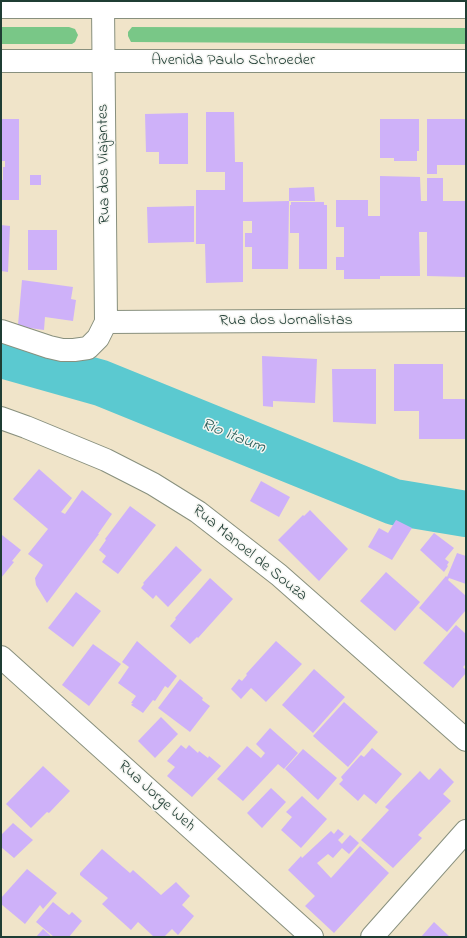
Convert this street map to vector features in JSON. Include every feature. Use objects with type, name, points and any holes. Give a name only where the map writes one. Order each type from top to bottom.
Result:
[{"type":"street","points":[[1,7],[466,7]]},
{"type":"street","name":"Rua dos Viajantes","points":[[103,7],[106,322]]},
{"type":"street","name":"Avenida Paulo Schroeder","points":[[1,61],[466,61]]},
{"type":"street","name":"Rua dos Jornalistas","points":[[106,322],[466,320]]},
{"type":"street","points":[[1,331],[49,347],[74,350],[88,348],[98,338],[106,322]]},
{"type":"street","name":"Rua Manoel de Souza","points":[[1,418],[106,460],[153,484],[198,512],[279,575],[466,740]]},
{"type":"street","name":"Rua Jorge Weh","points":[[1,656],[312,937]]},
{"type":"street","points":[[372,937],[466,831]]},
{"type":"green space","points":[[1,27],[69,27],[75,29],[78,35],[75,42],[72,44],[1,44]]},
{"type":"green space","points":[[132,27],[466,28],[466,44],[131,42],[128,32]]},
{"type":"building","points":[[206,112],[234,112],[235,162],[243,162],[243,202],[289,201],[288,269],[252,269],[252,247],[245,247],[245,233],[252,233],[252,221],[243,221],[243,282],[206,283],[205,244],[196,244],[196,190],[225,190],[225,172],[206,172]]},
{"type":"building","points":[[188,113],[188,164],[159,164],[159,152],[146,152],[145,114]]},
{"type":"building","points":[[1,119],[19,119],[19,200],[1,200],[1,180],[3,180],[3,167],[5,167],[5,161],[1,161]]},
{"type":"building","points":[[380,119],[419,119],[419,151],[417,151],[417,161],[394,161],[394,158],[380,158]]},
{"type":"building","points":[[427,119],[465,119],[465,165],[437,165],[437,174],[427,174]]},
{"type":"building","points":[[30,175],[41,175],[41,185],[30,185]]},
{"type":"building","points":[[380,176],[420,177],[421,201],[427,201],[427,178],[443,178],[443,201],[466,201],[465,277],[427,276],[427,232],[419,232],[420,276],[380,276],[380,279],[344,279],[344,270],[336,270],[336,257],[344,257],[344,227],[336,227],[336,200],[368,200],[368,216],[380,216]]},
{"type":"building","points":[[314,187],[315,201],[289,201],[289,188]]},
{"type":"building","points":[[291,202],[324,202],[324,205],[327,205],[327,269],[299,269],[299,233],[290,233]]},
{"type":"building","points":[[194,206],[194,242],[148,243],[147,207]]},
{"type":"building","points":[[1,225],[10,226],[8,272],[1,271]]},
{"type":"building","points":[[28,230],[57,230],[57,270],[28,270]]},
{"type":"building","points":[[22,280],[73,287],[71,299],[76,300],[73,321],[45,317],[44,330],[22,327],[22,325],[18,325]]},
{"type":"building","points":[[262,356],[317,359],[315,403],[273,401],[273,407],[263,406]]},
{"type":"building","points":[[394,364],[443,364],[443,399],[466,399],[466,439],[419,439],[419,411],[394,411]]},
{"type":"building","points":[[332,369],[376,369],[376,424],[333,422]]},
{"type":"building","points":[[39,469],[72,498],[61,512],[65,514],[82,490],[112,514],[99,534],[47,603],[36,585],[35,578],[43,565],[28,554],[48,529],[13,499]]},
{"type":"building","points":[[261,481],[290,497],[279,517],[250,501]]},
{"type":"building","points":[[130,506],[156,525],[118,574],[102,562],[106,556],[99,550],[106,540],[105,539]]},
{"type":"building","points":[[310,510],[348,549],[319,581],[278,540]]},
{"type":"building","points":[[396,520],[412,528],[392,560],[368,547],[379,528],[388,533]]},
{"type":"building","points":[[434,533],[454,548],[445,559],[449,562],[444,572],[420,550]]},
{"type":"building","points":[[2,535],[21,550],[12,561],[14,562],[1,578]]},
{"type":"building","points":[[176,546],[202,570],[168,607],[156,595],[153,599],[141,588],[144,584],[143,583]]},
{"type":"building","points":[[457,553],[466,556],[466,584],[449,578],[448,580],[466,596],[466,610],[447,632],[419,608],[446,576],[447,577]]},
{"type":"building","points":[[386,572],[420,602],[395,631],[360,601]]},
{"type":"building","points":[[210,578],[233,599],[198,638],[197,637],[190,644],[170,626],[176,619],[175,618]]},
{"type":"building","points":[[76,592],[101,611],[73,647],[48,628]]},
{"type":"building","points":[[456,625],[466,634],[466,664],[463,667],[466,670],[466,673],[453,688],[423,663]]},
{"type":"building","points":[[137,641],[177,676],[168,688],[165,686],[155,701],[153,700],[143,713],[131,705],[136,696],[118,683],[129,667],[122,662]]},
{"type":"building","points":[[276,641],[302,664],[266,702],[251,688],[241,699],[231,689],[239,679],[242,681],[247,675],[246,674]]},
{"type":"building","points":[[93,644],[121,664],[89,706],[62,685]]},
{"type":"building","points":[[314,669],[345,697],[313,733],[282,705]]},
{"type":"building","points":[[180,679],[203,698],[202,700],[210,706],[190,732],[158,708]]},
{"type":"building","points":[[344,702],[378,732],[348,767],[313,736]]},
{"type":"building","points":[[161,717],[178,734],[155,758],[138,741]]},
{"type":"building","points":[[270,728],[298,753],[284,769],[278,764],[243,801],[217,779],[247,746],[261,758],[265,753],[256,744]]},
{"type":"building","points":[[181,745],[186,749],[189,745],[198,753],[199,751],[208,758],[209,756],[221,766],[192,797],[167,776],[175,767],[167,761]]},
{"type":"building","points":[[372,748],[402,774],[376,804],[364,794],[358,801],[339,784],[343,780],[341,777],[359,757],[361,755],[364,757]]},
{"type":"building","points":[[303,749],[337,778],[318,800],[285,769]]},
{"type":"building","points":[[43,766],[70,791],[49,813],[47,812],[31,828],[6,804]]},
{"type":"building","points":[[440,768],[454,782],[443,794],[451,801],[418,835],[422,838],[393,868],[361,840],[389,810],[385,807],[420,771],[429,780]]},
{"type":"building","points":[[271,788],[286,802],[262,828],[247,813]]},
{"type":"building","points":[[302,796],[327,819],[301,848],[281,830],[292,817],[286,812]]},
{"type":"building","points":[[13,823],[33,840],[14,858],[1,847],[1,835]]},
{"type":"building","points":[[338,829],[344,834],[338,840],[342,844],[350,835],[359,843],[349,854],[342,848],[333,858],[328,854],[317,863],[331,878],[360,846],[389,873],[334,933],[305,906],[315,896],[288,870],[301,856],[302,858],[331,831],[334,834]]},
{"type":"building","points":[[102,849],[130,873],[133,870],[161,895],[176,882],[190,896],[182,905],[194,916],[178,935],[172,929],[164,937],[154,937],[138,922],[131,930],[102,904],[108,898],[80,875],[80,873]]},
{"type":"building","points":[[27,869],[57,893],[43,909],[40,905],[25,924],[1,904],[1,898]]},
{"type":"building","points":[[53,902],[69,915],[72,912],[82,921],[69,937],[54,937],[36,922]]},
{"type":"building","points":[[434,922],[450,937],[421,937]]},
{"type":"building","points":[[43,929],[52,937],[36,937]]},
{"type":"waterway","name":"Rio Itaum","points":[[1,355],[101,383],[394,502],[466,514]]}]
